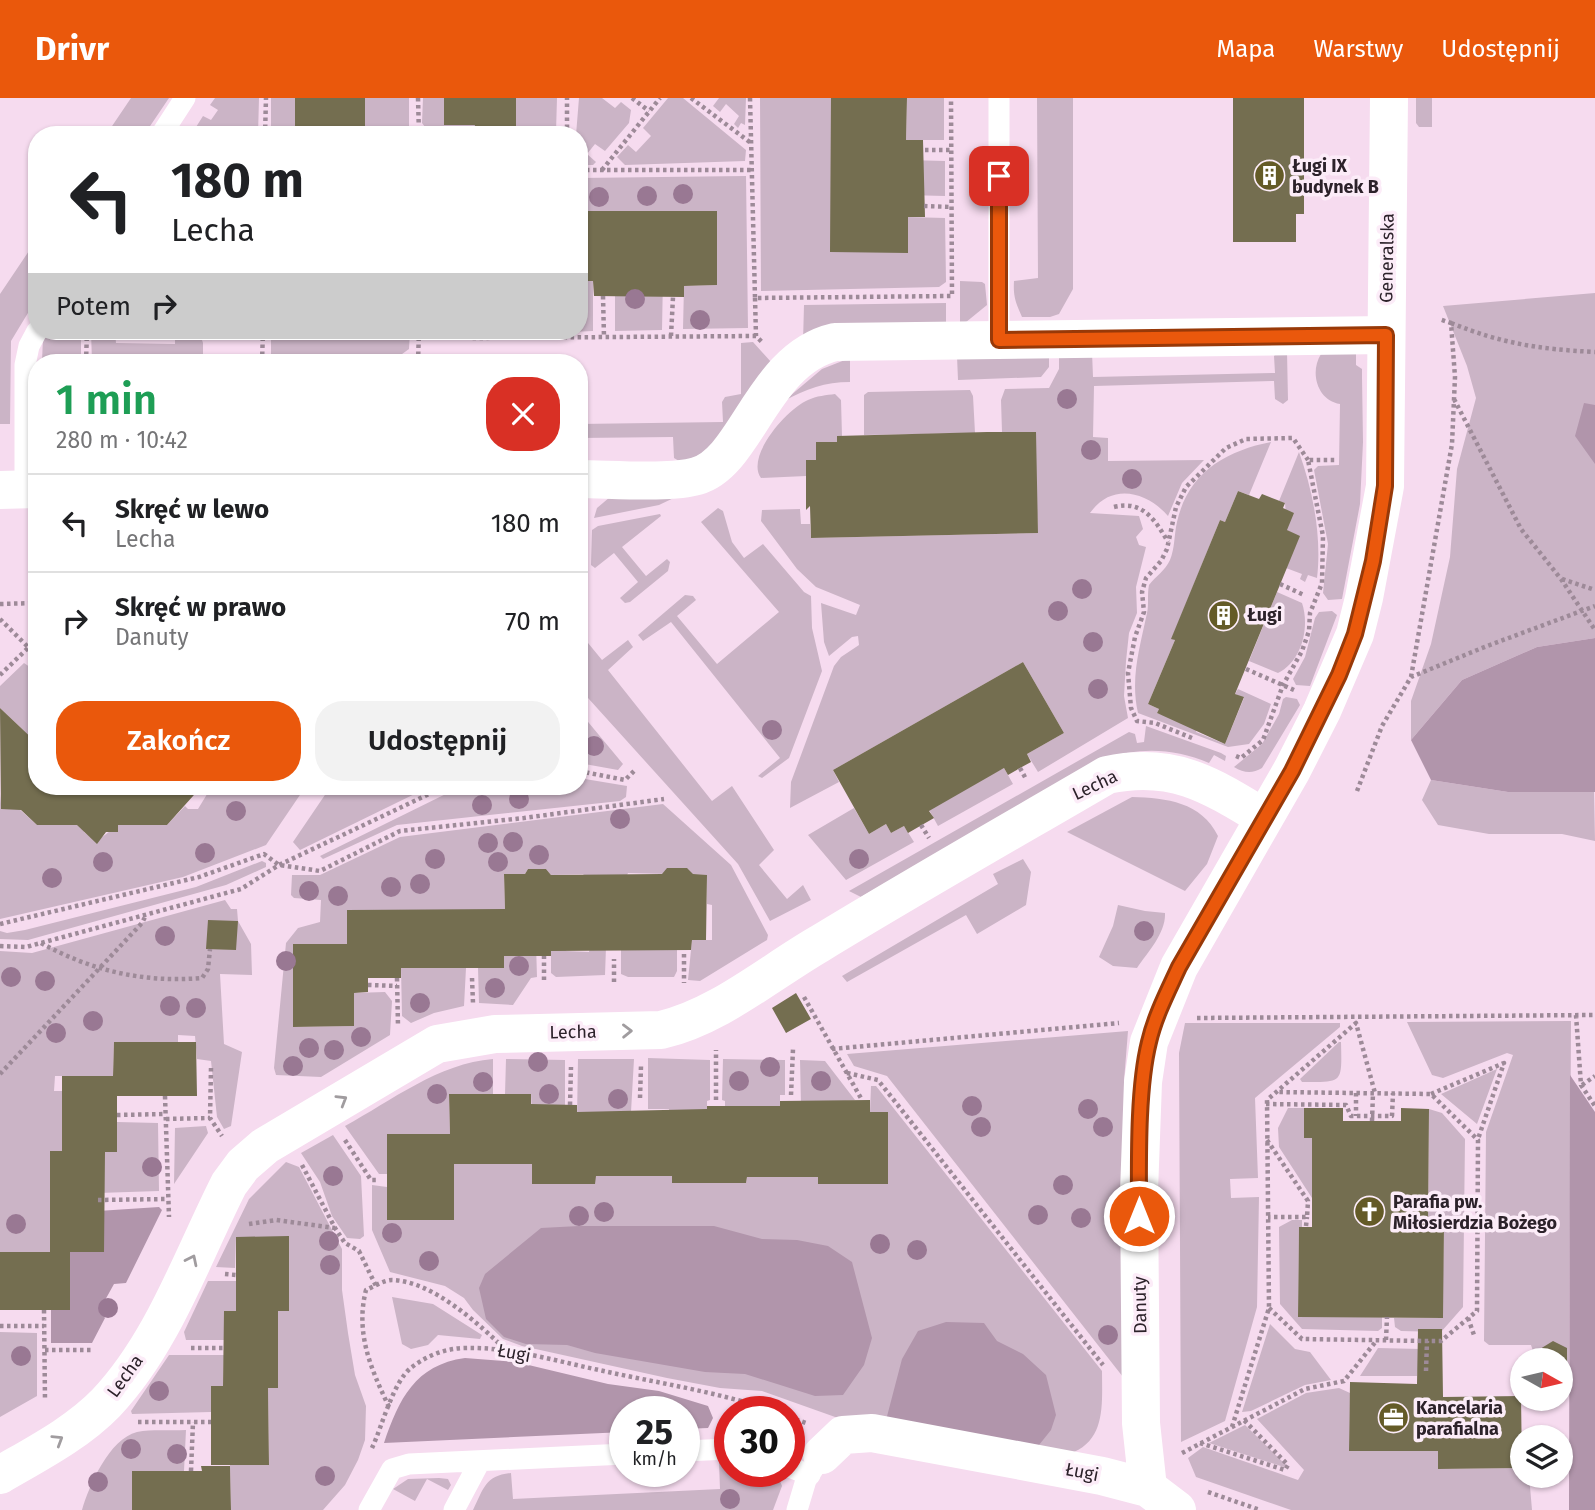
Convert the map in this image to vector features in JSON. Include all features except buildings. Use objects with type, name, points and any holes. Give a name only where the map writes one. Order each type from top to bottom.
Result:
[{"type":"street","name":"Generalska","points":[[1386,335],[1389,98]]},
{"type":"street","points":[[588,479],[687,478],[709,470],[732,446],[774,385],[798,360],[824,345],[835,342],[1386,335]]},
{"type":"street","name":"Danuty","points":[[1176,1495],[1141,1423],[1139,1192],[1143,1083],[1149,1042],[1179,967],[1263,817],[1292,771],[1339,675],[1364,598],[1385,486],[1386,335]]},
{"type":"street","name":"Lecha","points":[[0,1475],[74,1430],[118,1388],[163,1318],[229,1184],[243,1165],[265,1146],[422,1051],[461,1038],[495,1034],[662,1030],[680,1026],[730,1000],[848,926],[1107,775],[1135,769],[1196,780],[1263,817]]},
{"type":"street","name":"Ługi","points":[[807,1466],[843,1435],[872,1433],[1102,1476],[1176,1495]]},
{"type":"lane","points":[[167,126],[185,98]]},
{"type":"lane","points":[[999,98],[999,340]]},
{"type":"lane","points":[[21,490],[25,365],[32,340]]},
{"type":"lane","points":[[369,1510],[392,1469],[409,1464],[609,1455]]},
{"type":"lane","points":[[454,1510],[480,1461]]},
{"type":"lane","points":[[797,1510],[807,1466]]},
{"type":"path","points":[[265,126],[266,98]]},
{"type":"path","points":[[418,98],[420,126]]},
{"type":"path","points":[[567,98],[567,126]]},
{"type":"path","points":[[632,98],[649,111]]},
{"type":"path","points":[[601,171],[660,98]]},
{"type":"path","points":[[691,98],[751,143]]},
{"type":"path","points":[[750,98],[756,336]]},
{"type":"path","points":[[755,298],[952,296],[951,98]]},
{"type":"path","points":[[925,150],[951,150]]},
{"type":"path","points":[[588,170],[752,170]]},
{"type":"path","points":[[924,206],[952,207]]},
{"type":"path","points":[[603,296],[604,337]]},
{"type":"path","points":[[671,336],[673,297]]},
{"type":"path","points":[[1439,319],[1496,341],[1530,348],[1595,352]]},
{"type":"path","points":[[1357,792],[1382,726],[1411,677],[1452,444],[1454,398],[1451,323]]},
{"type":"path","points":[[588,337],[756,336],[765,344]]},
{"type":"path","points":[[1454,398],[1521,529],[1584,610],[1595,630]]},
{"type":"path","points":[[1200,741],[1155,723],[1137,721],[1131,708],[1128,673],[1135,637],[1144,612],[1142,592],[1146,578],[1161,561],[1176,507],[1186,487],[1226,448],[1246,439],[1293,438],[1308,460],[1323,536],[1322,583],[1310,613],[1309,631],[1302,651],[1283,685],[1264,740],[1241,758],[1234,755]]},
{"type":"path","points":[[1308,460],[1335,460]]},
{"type":"path","points":[[1114,507],[1137,506],[1152,517],[1168,542]]},
{"type":"path","points":[[1561,579],[1595,590]]},
{"type":"path","points":[[1280,584],[1304,595]]},
{"type":"path","points":[[0,604],[28,603]]},
{"type":"path","points":[[1411,677],[1595,606]]},
{"type":"path","points":[[0,619],[28,648],[0,675]]},
{"type":"path","points":[[1246,669],[1283,685]]},
{"type":"path","points":[[1020,768],[1028,783]]},
{"type":"path","points":[[588,773],[625,780],[636,769]]},
{"type":"path","points":[[0,946],[26,947],[241,889],[279,865],[427,795]]},
{"type":"path","points":[[0,924],[199,877],[264,854],[279,865],[320,871],[400,831],[664,799]]},
{"type":"path","points":[[921,825],[930,839]]},
{"type":"path","points":[[0,1074],[142,923],[147,914]]},
{"type":"path","points":[[41,943],[69,958],[99,969],[173,981],[202,978],[208,969],[210,949]]},
{"type":"path","points":[[684,954],[684,984]]},
{"type":"path","points":[[544,956],[544,980]]},
{"type":"path","points":[[614,959],[614,982]]},
{"type":"path","points":[[397,978],[398,1034]]},
{"type":"path","points":[[472,978],[473,1011]]},
{"type":"path","points":[[368,985],[397,986]]},
{"type":"path","points":[[802,992],[862,1100]]},
{"type":"path","points":[[1576,1015],[1581,1085],[1595,1106]]},
{"type":"path","points":[[1191,1018],[1595,1015]]},
{"type":"path","points":[[832,1049],[1129,1022]]},
{"type":"path","points":[[1232,1427],[1269,1308],[1267,1100],[1356,1023],[1374,1093],[1372,1118]]},
{"type":"path","points":[[791,1095],[793,1049]]},
{"type":"path","points":[[716,1050],[716,1100]]},
{"type":"path","points":[[640,1098],[641,1060]]},
{"type":"path","points":[[1269,1308],[1301,1339],[1427,1341],[1441,1341],[1476,1311],[1478,1140],[1504,1063],[1431,1094],[1276,1092]]},
{"type":"path","points":[[570,1105],[571,1065]]},
{"type":"path","points":[[211,1068],[210,1118],[223,1137]]},
{"type":"path","points":[[847,1073],[878,1080],[1110,1374]]},
{"type":"path","points":[[1581,1085],[1595,1076]]},
{"type":"path","points":[[1356,1093],[1356,1116]]},
{"type":"path","points":[[1266,1104],[1346,1105],[1351,1116],[1372,1118],[1392,1116],[1392,1093]]},
{"type":"path","points":[[1431,1094],[1478,1140]]},
{"type":"path","points":[[165,1097],[169,1217]]},
{"type":"path","points":[[117,1115],[210,1118]]},
{"type":"path","points":[[342,1136],[370,1180],[379,1180]]},
{"type":"path","points":[[1267,1140],[1308,1200],[1306,1226]]},
{"type":"path","points":[[298,1159],[335,1228],[345,1243],[359,1251],[376,1286]]},
{"type":"path","points":[[98,1200],[168,1199]]},
{"type":"path","points":[[1268,1217],[1307,1217]]},
{"type":"path","points":[[240,1225],[276,1220],[335,1228]]},
{"type":"path","points":[[389,1408],[372,1370],[361,1312],[366,1290],[390,1280],[420,1287],[450,1304],[509,1352]]},
{"type":"path","points":[[44,1310],[45,1400]]},
{"type":"path","points":[[1386,1340],[1387,1317]]},
{"type":"path","points":[[1468,1318],[1474,1335]]},
{"type":"path","points":[[0,1326],[44,1326]]},
{"type":"path","points":[[1174,1451],[1175,1458],[1306,1389],[1344,1381],[1377,1340]]},
{"type":"path","points":[[1426,1371],[1427,1341]]},
{"type":"path","points":[[189,1348],[223,1348]]},
{"type":"path","name":"Ługi","points":[[371,1450],[409,1369],[441,1351],[467,1348],[509,1352],[716,1396]]},
{"type":"path","points":[[45,1350],[93,1350]]},
{"type":"path","points":[[1200,1443],[1285,1470],[1288,1465],[1244,1420]]},
{"type":"path","points":[[129,1422],[211,1422]]},
{"type":"path","points":[[191,1471],[193,1422]]},
{"type":"path","points":[[1176,1495],[1260,1510]]},
{"type":"shaded area","points":[[131,98],[169,98],[150,126],[112,126]]},
{"type":"shaded area","points":[[215,98],[259,98],[258,126],[197,126],[203,116],[211,120],[218,110],[210,105]]},
{"type":"shaded area","points":[[271,98],[295,98],[295,126],[271,126]]},
{"type":"shaded area","points":[[365,98],[409,98],[409,126],[365,126]]},
{"type":"shaded area","points":[[423,98],[444,98],[444,125],[475,126],[424,126],[422,123]]},
{"type":"shaded area","points":[[516,98],[557,98],[556,126],[516,126]]},
{"type":"shaded area","points":[[579,98],[602,98],[615,108],[621,102],[631,110],[629,123],[605,151],[595,144],[588,153],[588,126],[577,126]]},
{"type":"shaded area","points":[[668,98],[683,98],[746,150],[745,161],[625,165],[617,157],[628,145],[636,152],[651,136],[643,128]]},
{"type":"shaded area","points":[[719,98],[746,98],[745,125],[741,123],[738,128],[734,124],[739,116],[726,104],[720,112],[713,106]]},
{"type":"shaded area","points":[[760,98],[831,98],[908,252],[908,217],[945,218],[946,282],[939,287],[761,291]]},
{"type":"shaded area","points":[[907,98],[944,98],[944,140],[906,140]]},
{"type":"shaded area","points":[[1037,98],[1073,98],[1073,289],[1059,314],[1050,317],[1022,317],[1015,300],[1014,281],[1038,278]]},
{"type":"shaded area","points":[[1416,98],[1432,98],[1432,127],[1419,127],[1416,123]]},
{"type":"shaded area","points":[[588,155],[596,162],[588,165]]},
{"type":"shaded area","points":[[907,160],[945,161],[945,196],[907,195]]},
{"type":"shaded area","points":[[746,176],[748,328],[683,329],[684,286],[717,285],[717,211],[588,211],[588,178]]},
{"type":"shaded area","points":[[28,252],[28,313],[11,341],[10,424],[0,424],[0,294]]},
{"type":"shaded area","points":[[615,277],[663,277],[662,330],[615,331]]},
{"type":"shaded area","points":[[588,281],[593,281],[593,331],[588,331]]},
{"type":"shaded area","points":[[960,281],[985,284],[987,305],[960,327]]},
{"type":"shaded area","points":[[1595,293],[1595,638],[1537,647],[1462,680],[1411,740],[1411,701],[1431,644],[1450,557],[1457,469],[1476,398],[1467,366],[1443,306]]},
{"type":"shaded area","points":[[946,303],[946,328],[803,342],[804,305]]},
{"type":"shaded area","points":[[43,340],[81,340],[81,354],[42,354]]},
{"type":"shaded area","points":[[91,340],[175,344],[175,340],[202,340],[203,343],[203,354],[92,354]]},
{"type":"shaded area","points":[[271,340],[410,340],[409,349],[402,354],[271,354]]},
{"type":"shaded area","points":[[753,342],[772,363],[709,449],[692,459],[679,461],[674,458],[673,437],[588,438],[588,424],[723,422],[722,402],[725,397],[741,394],[741,343]]},
{"type":"shaded area","points":[[1280,348],[1287,352],[1288,400],[1283,404],[1275,399],[1274,381],[1094,386],[1093,437],[1108,438],[1108,461],[1204,460],[1182,483],[1168,516],[1150,501],[1129,494],[1109,497],[1090,513],[1139,516],[1143,529],[1136,537],[1139,545],[1146,547],[1136,587],[1137,613],[1129,633],[1126,661],[1124,696],[1128,718],[1038,772],[1027,754],[1064,733],[1023,662],[833,770],[839,782],[790,808],[791,782],[834,666],[841,657],[859,645],[858,636],[852,637],[829,656],[824,642],[821,603],[856,615],[860,605],[816,587],[797,569],[761,521],[762,510],[800,509],[801,524],[810,524],[811,538],[1038,533],[1033,432],[1002,432],[1001,400],[1005,389],[1049,388],[1059,369],[1059,354],[1092,352],[1093,377],[1275,373],[1274,356]]},
{"type":"shaded area","points":[[1049,354],[1049,367],[1041,377],[958,380],[957,356]]},
{"type":"shaded area","points":[[1321,354],[1356,354],[1356,365],[1362,369],[1360,504],[1342,599],[1328,600],[1323,593],[1328,544],[1314,470],[1318,466],[1339,465],[1340,404],[1326,398],[1318,385],[1316,369]]},
{"type":"shaded area","points":[[850,358],[850,382],[816,387],[784,401],[822,369]]},
{"type":"shaded area","points":[[970,390],[973,396],[975,433],[864,435],[864,395],[868,392]]},
{"type":"shaded area","points":[[835,394],[841,400],[842,436],[837,436],[837,442],[816,443],[816,460],[806,461],[806,476],[761,478],[759,458],[780,422],[808,400]]},
{"type":"shaded area","points":[[1584,403],[1595,405],[1595,464],[1575,436]]},
{"type":"shaded area","points":[[1271,442],[1249,495],[1238,491],[1225,522],[1220,520],[1148,704],[1159,709],[1157,713],[1198,727],[1196,732],[1225,744],[1244,698],[1235,694],[1238,689],[1271,704],[1264,724],[1249,744],[1228,747],[1138,713],[1135,687],[1137,663],[1148,610],[1149,585],[1170,560],[1177,522],[1190,490],[1199,478],[1224,458],[1238,451]]},
{"type":"shaded area","points":[[1299,452],[1312,498],[1318,546],[1317,578],[1308,575],[1305,582],[1300,579],[1302,574],[1286,568],[1299,537],[1287,530],[1285,503],[1279,501]]},
{"type":"shaded area","points":[[680,495],[659,505],[594,518],[597,508],[610,497]]},
{"type":"shaded area","points":[[718,508],[723,511],[732,542],[744,558],[763,544],[804,592],[811,596],[812,628],[822,671],[789,758],[762,778],[758,776],[780,758],[671,622],[643,641],[638,635],[685,595],[693,596],[696,600],[677,616],[717,664],[779,612],[701,522]]},
{"type":"shaded area","points":[[660,514],[661,516],[622,547],[646,576],[667,559],[670,562],[668,571],[630,602],[625,603],[620,598],[638,582],[614,553],[595,568],[591,565],[592,530],[598,526]]},
{"type":"shaded area","points":[[1277,592],[1302,603],[1305,622],[1298,652],[1286,668],[1278,673],[1249,661]]},
{"type":"shaded area","points":[[1332,611],[1337,615],[1310,686],[1296,685],[1293,679],[1305,657],[1315,618],[1319,612]]},
{"type":"shaded area","points":[[1595,638],[1595,792],[1508,792],[1431,780],[1411,740],[1462,680],[1537,647]]},
{"type":"shaded area","points":[[628,640],[633,647],[608,670],[712,801],[732,786],[774,850],[759,865],[787,899],[803,885],[811,900],[770,921],[738,864],[588,698],[588,643],[602,660]]},
{"type":"shaded area","points":[[24,663],[28,666],[28,734],[0,708],[0,686]]},
{"type":"shaded area","points":[[1286,697],[1297,699],[1300,705],[1262,768],[1248,772],[1234,767],[1262,744]]},
{"type":"shaded area","points":[[588,722],[623,764],[618,770],[588,765]]},
{"type":"shaded area","points":[[1146,726],[1221,753],[1226,756],[1225,761],[1214,755],[1209,763],[1182,754],[1156,751],[1130,752],[1103,759],[861,897],[849,891],[1129,732],[1135,734],[1137,743],[1144,742]]},
{"type":"shaded area","points":[[1004,768],[1013,784],[938,826],[927,806]]},
{"type":"shaded area","points":[[588,780],[627,786],[626,797],[620,801],[397,825],[323,859],[320,856],[444,795],[588,795]]},
{"type":"shaded area","points":[[1431,780],[1508,792],[1594,792],[1595,841],[1562,834],[1489,834],[1438,825],[1422,800]]},
{"type":"shaded area","points":[[0,794],[1,804],[7,809],[18,808],[37,825],[85,825],[84,832],[90,837],[101,838],[118,825],[167,825],[185,806],[188,809],[198,809],[207,795],[300,795],[266,845],[183,877],[0,919]]},
{"type":"shaded area","points":[[325,795],[413,795],[300,850],[293,842]]},
{"type":"shaded area","points":[[1132,797],[1182,804],[1202,816],[1218,836],[1207,864],[1185,891],[1067,832]]},
{"type":"shaded area","points":[[663,804],[731,865],[768,935],[767,940],[700,981],[688,980],[692,940],[712,940],[712,905],[707,904],[707,875],[628,873],[624,882],[589,881],[583,874],[551,875],[546,869],[528,869],[525,874],[504,875],[505,909],[347,944],[294,1027],[354,1026],[354,993],[385,992],[392,1001],[390,1035],[321,1077],[276,1075],[274,1068],[286,943],[298,928],[320,922],[321,900],[294,898],[291,895],[292,875],[320,875],[400,837]]},
{"type":"shaded area","points":[[854,808],[869,834],[886,824],[891,833],[904,826],[914,842],[846,880],[808,835]]},
{"type":"shaded area","points":[[1023,859],[1031,872],[1026,905],[977,934],[966,915],[847,982],[842,976],[998,884],[993,874]]},
{"type":"shaded area","points":[[262,861],[266,863],[266,867],[226,885],[28,940],[0,939],[0,931],[7,933],[25,930],[196,887]]},
{"type":"shaded area","points":[[225,900],[231,909],[237,909],[238,921],[251,944],[252,975],[220,974],[224,1044],[242,1052],[231,1126],[224,1129],[217,1117],[211,1061],[197,1059],[195,1036],[178,1035],[178,1042],[114,1042],[113,1076],[55,1076],[54,1091],[62,1091],[62,1151],[50,1252],[0,1252],[0,951],[32,953]]},
{"type":"shaded area","points":[[1118,905],[1165,913],[1163,928],[1137,968],[1113,966],[1099,957],[1113,926]]},
{"type":"shaded area","points":[[677,941],[677,971],[674,977],[628,977],[621,974],[621,946],[625,950],[646,950]]},
{"type":"shaded area","points":[[551,943],[565,943],[566,951],[589,952],[590,947],[606,947],[605,975],[556,977],[551,973]]},
{"type":"shaded area","points":[[504,944],[536,944],[537,977],[531,978],[513,1005],[479,1003],[478,968],[504,968]]},
{"type":"shaded area","points":[[401,968],[466,968],[464,1006],[434,1013],[411,1023],[402,1016]]},
{"type":"shaded area","points":[[1571,1021],[1569,1348],[1489,1345],[1484,1341],[1486,1132],[1513,1055],[1507,1053],[1443,1078],[1432,1075],[1407,1022]]},
{"type":"shaded area","points":[[1185,1023],[1340,1023],[1340,1027],[1255,1098],[1258,1178],[1230,1179],[1231,1198],[1259,1197],[1257,1307],[1225,1421],[1181,1442],[1179,1053]]},
{"type":"shaded area","points":[[1128,1031],[1124,1081],[1123,1377],[887,1076],[854,1066],[847,1054]]},
{"type":"shaded area","points":[[1339,1042],[1341,1066],[1337,1078],[1326,1082],[1302,1082],[1300,1079]]},
{"type":"shaded area","points":[[648,1058],[710,1060],[710,1100],[707,1101],[707,1115],[669,1115],[669,1109],[648,1109]]},
{"type":"shaded area","points":[[493,1059],[493,1094],[449,1095],[450,1134],[388,1134],[388,1174],[379,1174],[345,1126],[435,1075],[473,1062]]},
{"type":"shaded area","points":[[506,1059],[565,1060],[565,1105],[532,1117],[531,1094],[505,1094]]},
{"type":"shaded area","points":[[578,1059],[634,1059],[631,1112],[577,1118]]},
{"type":"shaded area","points":[[723,1059],[785,1060],[785,1095],[780,1095],[780,1106],[742,1106],[725,1113],[725,1101],[722,1100]]},
{"type":"shaded area","points":[[800,1060],[825,1061],[855,1100],[801,1105]]},
{"type":"shaded area","points":[[1497,1069],[1477,1124],[1441,1094]]},
{"type":"shaded area","points":[[1570,1075],[1595,1112],[1595,1510],[1569,1510],[1569,1488],[1573,1488],[1573,1425],[1569,1425],[1569,1411],[1573,1411],[1573,1348],[1569,1348]]},
{"type":"shaded area","points":[[871,1086],[876,1086],[1102,1371],[1100,1418],[1092,1438],[1084,1446],[1074,1452],[852,1423],[805,1406],[805,1396],[776,1396],[762,1391],[720,1388],[522,1346],[503,1339],[464,1298],[445,1286],[390,1272],[372,1230],[372,1185],[387,1187],[387,1220],[454,1220],[454,1164],[532,1164],[532,1184],[596,1176],[672,1176],[673,1183],[746,1183],[747,1177],[818,1177],[819,1184],[888,1184],[888,1112],[870,1112]]},
{"type":"shaded area","points":[[1288,1108],[1304,1108],[1304,1137],[1312,1138],[1312,1198],[1279,1147],[1278,1128]]},
{"type":"shaded area","points":[[1429,1109],[1442,1113],[1465,1139],[1463,1307],[1441,1332],[1401,1331],[1395,1327],[1394,1318],[1442,1318],[1444,1226],[1428,1226]]},
{"type":"shaded area","points":[[117,1122],[158,1123],[159,1191],[98,1193],[104,1152],[117,1152]]},
{"type":"shaded area","points":[[206,1126],[208,1133],[174,1184],[175,1128]]},
{"type":"shaded area","points":[[333,1135],[361,1176],[364,1236],[360,1239],[347,1238],[332,1216],[320,1182],[301,1153]]},
{"type":"shaded area","points":[[286,1162],[299,1167],[342,1249],[342,1290],[348,1333],[355,1375],[366,1406],[365,1440],[345,1485],[323,1510],[231,1510],[230,1465],[269,1465],[268,1388],[278,1388],[278,1311],[289,1311],[289,1237],[236,1237],[235,1268],[216,1267],[249,1199]]},
{"type":"shaded area","points":[[159,1207],[162,1210],[126,1283],[114,1284],[99,1311],[105,1318],[92,1343],[51,1343],[51,1310],[70,1252],[104,1252],[98,1211]]},
{"type":"shaded area","points":[[1292,1220],[1302,1220],[1302,1227],[1299,1227],[1298,1317],[1382,1317],[1382,1328],[1378,1331],[1302,1329],[1280,1304],[1279,1227]]},
{"type":"shaded area","points":[[714,1226],[762,1239],[797,1240],[828,1246],[852,1262],[872,1338],[864,1365],[843,1395],[815,1396],[745,1374],[705,1372],[595,1353],[567,1345],[526,1344],[504,1337],[486,1319],[479,1288],[485,1274],[541,1228]]},
{"type":"shaded area","points":[[208,1281],[236,1281],[236,1311],[224,1311],[224,1340],[186,1340],[184,1332]]},
{"type":"shaded area","points":[[392,1297],[433,1304],[482,1335],[480,1339],[438,1335],[428,1345],[411,1349],[402,1344]]},
{"type":"shaded area","points":[[946,1322],[984,1323],[997,1341],[1023,1354],[1046,1375],[1056,1415],[1051,1430],[1035,1450],[885,1424],[902,1359],[918,1331]]},
{"type":"shaded area","points":[[1270,1324],[1295,1349],[1310,1352],[1331,1380],[1305,1385],[1251,1411],[1242,1412]]},
{"type":"shaded area","points":[[0,1332],[37,1333],[37,1396],[0,1417]]},
{"type":"shaded area","points":[[1378,1348],[1421,1349],[1417,1376],[1360,1376]]},
{"type":"shaded area","points":[[169,1355],[224,1355],[223,1386],[211,1386],[211,1412],[132,1414],[131,1411]]},
{"type":"shaded area","points":[[465,1358],[516,1362],[608,1384],[675,1396],[609,1396],[609,1433],[384,1443],[396,1412],[411,1387],[421,1376],[448,1362]]},
{"type":"shaded area","points":[[1339,1388],[1350,1393],[1349,1451],[1438,1451],[1438,1469],[1510,1468],[1510,1488],[1530,1488],[1532,1510],[1291,1510],[1196,1477],[1188,1458],[1203,1447],[1298,1480],[1304,1470],[1257,1419],[1306,1393]]},
{"type":"shaded area","points":[[700,1404],[708,1406],[713,1418],[708,1428],[700,1428]]},
{"type":"shaded area","points":[[1245,1425],[1286,1465],[1284,1467],[1209,1443]]},
{"type":"shaded area","points":[[186,1430],[184,1471],[132,1510],[82,1510],[109,1453],[127,1436],[143,1431]]},
{"type":"shaded area","points":[[511,1473],[513,1499],[782,1487],[773,1510],[473,1510],[490,1480]]},
{"type":"shaded area","points":[[439,1478],[448,1479],[451,1485],[448,1490],[427,1479],[415,1501],[393,1489],[408,1479]]},
{"type":"place","name":"Ługi IX budynek B","points":[[1269,176]]},
{"type":"place","name":"Ługi","points":[[1224,615]]},
{"type":"place","name":"Parafia pw. Miłosierdzia Bożego","points":[[1370,1212]]},
{"type":"place","name":"Kancelaria parafialna","points":[[1393,1418]]},
{"type":"route","points":[[999,176],[999,340],[1386,335],[1385,486],[1373,561],[1355,634],[1339,675],[1292,771],[1263,817],[1179,967],[1164,1001],[1149,1042],[1143,1083],[1139,1216]]}]
